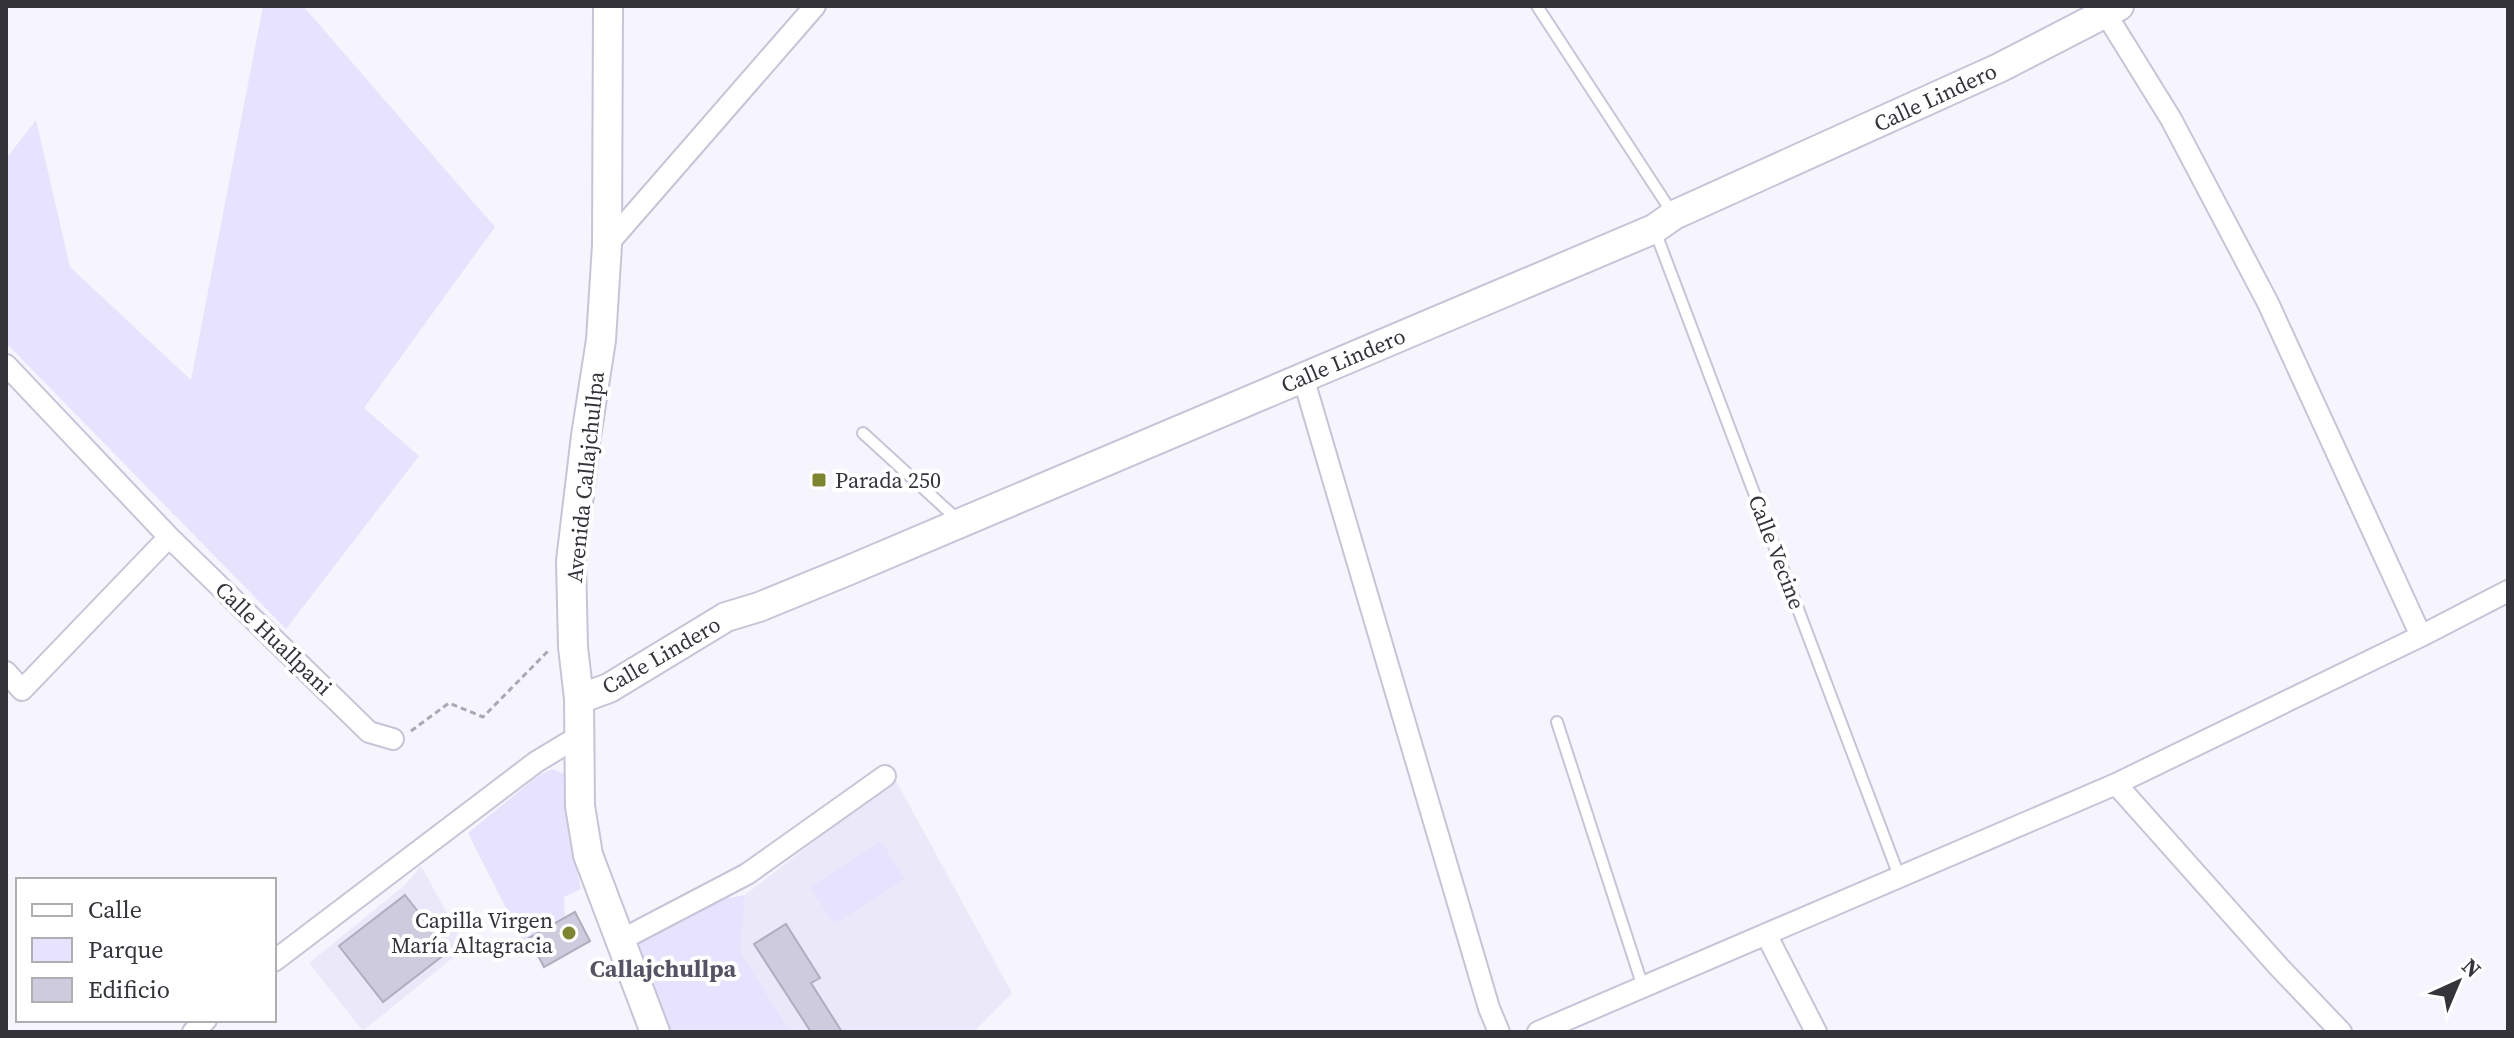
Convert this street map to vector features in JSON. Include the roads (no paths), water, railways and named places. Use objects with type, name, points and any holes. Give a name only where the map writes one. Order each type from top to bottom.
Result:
[{"type":"street","name":"Avenida Callajchullpa","points":[[608,6],[607,245],[601,340],[571,561],[573,647],[579,699],[580,806],[588,855],[655,1032]]},
{"type":"street","points":[[607,245],[815,6]]},
{"type":"street","points":[[2109,9],[2268,303],[2421,636]]},
{"type":"street","name":"Calle Lindero","points":[[579,699],[609,688],[726,617],[847,571],[1664,222],[1999,68],[2109,9]]},
{"type":"street","name":"Calle Huallpani","points":[[6,365],[169,537],[369,732],[393,739]]},
{"type":"street","points":[[1303,377],[1484,993],[1499,1032]]},
{"type":"street","points":[[6,672],[22,690],[169,537]]},
{"type":"street","points":[[1538,1032],[2116,784],[2508,591]]},
{"type":"street","points":[[276,959],[536,762],[579,736]]},
{"type":"street","points":[[619,941],[747,874],[885,776]]},
{"type":"street","points":[[2116,784],[2341,1032]]},
{"type":"street","points":[[1766,934],[1816,1032]]},
{"type":"lane","name":"Calle Vecine","points":[[1537,6],[1664,222],[1899,876]]},
{"type":"lane","points":[[863,433],[959,522]]},
{"type":"lane","points":[[1557,722],[1643,987]]},
{"type":"place","name":"Parada 250","points":[[819,480]]},
{"type":"place","name":"Capilla Virgen María Altagracia","points":[[569,933]]},
{"type":"district","name":"Callajchullpa","points":[[663,968]]}]
